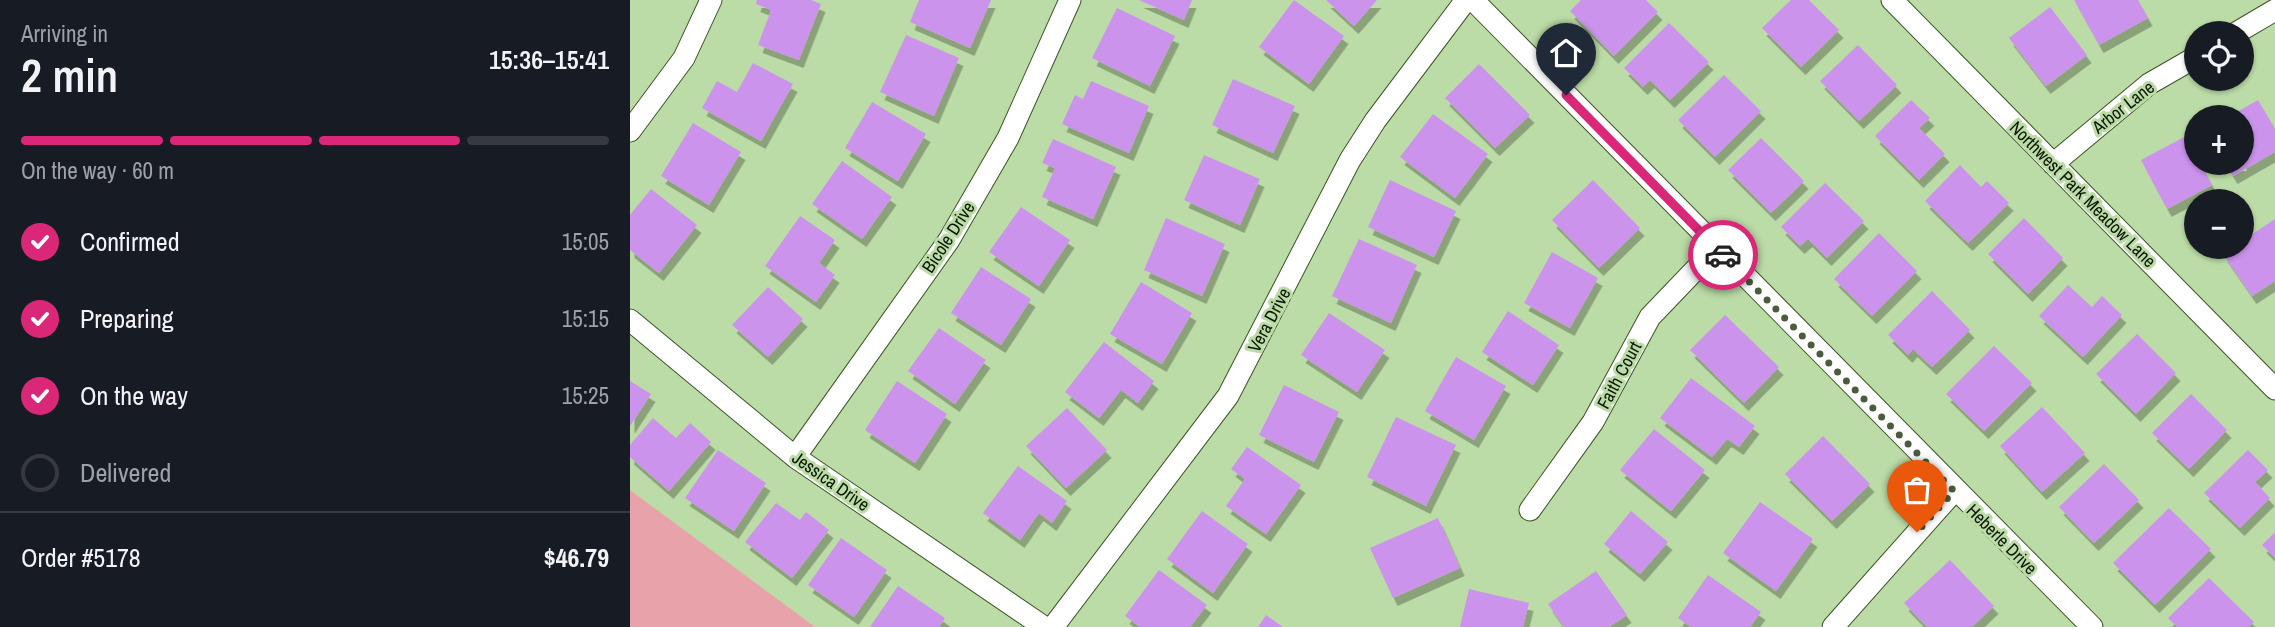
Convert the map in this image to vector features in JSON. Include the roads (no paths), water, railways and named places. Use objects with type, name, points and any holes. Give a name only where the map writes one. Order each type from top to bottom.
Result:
[{"type":"street","points":[[630,131],[684,58],[711,0]]},
{"type":"street","name":"Bicole Drive","points":[[795,457],[948,240],[1007,138],[1070,0]]},
{"type":"street","name":"Vera Drive","points":[[1053,627],[1228,396],[1350,160],[1375,121],[1466,0]]},
{"type":"street","name":"Heberle Drive","points":[[1473,0],[1954,491],[2092,627]]},
{"type":"street","name":"Northwest Park Meadow Lane","points":[[1892,0],[2053,164],[2270,374]]},
{"type":"street","points":[[2254,22],[2275,10]]},
{"type":"street","name":"Arbor Lane","points":[[2053,164],[2149,85],[2184,64]]},
{"type":"street","name":"Faith Court","points":[[1530,510],[1593,422],[1650,317],[1716,247]]},
{"type":"street","name":"Jessica Drive","points":[[630,320],[795,457],[1044,627]]},
{"type":"street","points":[[1833,627],[1954,491]]}]
